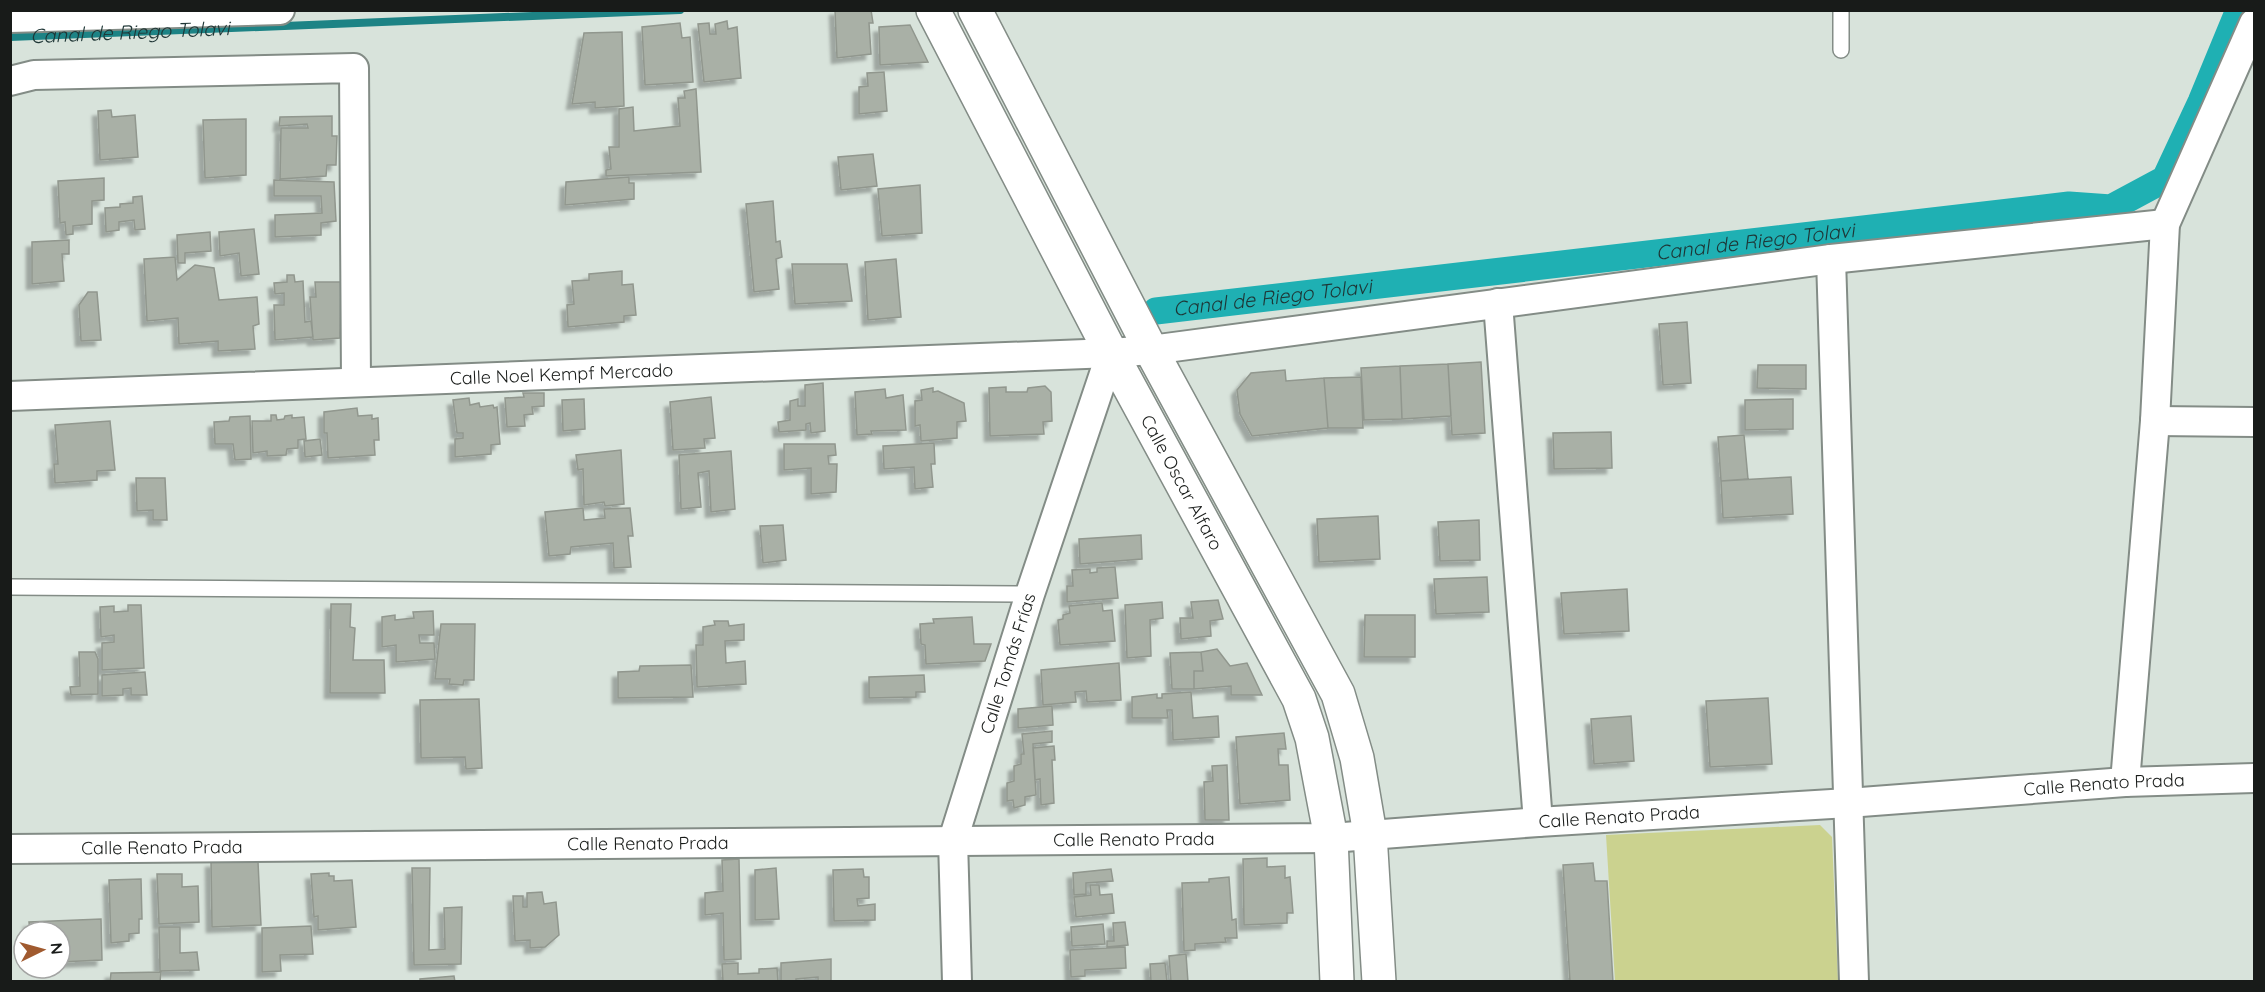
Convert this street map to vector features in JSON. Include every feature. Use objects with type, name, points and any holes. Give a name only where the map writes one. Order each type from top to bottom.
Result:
[{"type":"main road","name":"Calle Oscar Alfaro","points":[[933,10],[1111,353],[1299,699],[1312,738],[1331,838],[1337,981]]},
{"type":"main road","name":"Calle Oscar Alfaro","points":[[975,10],[1152,350],[1338,694],[1357,758],[1370,834],[1379,981]]},
{"type":"street","points":[[10,18],[280,10]]},
{"type":"street","points":[[2125,782],[2155,422],[2165,224],[2254,23]]},
{"type":"street","points":[[10,81],[34,75],[354,69],[356,382]]},
{"type":"street","name":"Calle Noel Kempf Mercado","points":[[10,396],[1152,350],[1831,259],[2165,224]]},
{"type":"street","points":[[1831,259],[1854,981]]},
{"type":"street","points":[[1498,303],[1538,822]]},
{"type":"street","name":"Calle Tomás Frías","points":[[957,981],[953,840],[1030,594],[1111,353]]},
{"type":"street","points":[[2155,422],[2254,422]]},
{"type":"street","name":"Calle Renato Prada","points":[[10,849],[1331,838],[2125,782],[2254,777]]},
{"type":"lane","points":[[1841,10],[1841,50]]},
{"type":"lane","points":[[10,587],[1030,594]]},
{"type":"green space","points":[[1820,825],[1832,837],[1838,981],[1615,981],[1606,835]]},
{"type":"building","points":[[835,10],[871,10],[873,23],[869,23],[871,54],[837,58]]},
{"type":"building","points":[[727,21],[728,29],[737,27],[741,78],[704,82],[698,24],[709,23],[710,34],[716,34],[715,24]]},
{"type":"building","points":[[680,23],[682,38],[690,37],[693,82],[645,85],[642,27]]},
{"type":"building","points":[[910,25],[928,62],[880,65],[879,27]]},
{"type":"building","points":[[622,32],[624,106],[595,108],[595,102],[572,104],[584,33]]},
{"type":"building","points":[[884,72],[887,111],[859,114],[859,87],[868,86],[867,73]]},
{"type":"building","points":[[696,89],[701,172],[606,176],[606,170],[611,169],[609,147],[619,147],[619,109],[633,107],[634,131],[680,126],[678,98],[685,98],[684,91]]},
{"type":"building","points":[[111,110],[112,117],[135,115],[138,157],[100,160],[98,111]]},
{"type":"building","points":[[332,116],[332,136],[337,136],[336,165],[327,165],[326,176],[280,179],[281,128],[308,128],[307,124],[279,126],[280,117]]},
{"type":"building","points":[[246,119],[246,175],[205,178],[203,120]]},
{"type":"building","points":[[873,154],[877,186],[841,190],[838,157]]},
{"type":"building","points":[[629,177],[629,183],[634,183],[634,199],[565,205],[566,182]]},
{"type":"building","points":[[104,178],[104,200],[92,201],[92,224],[73,226],[73,234],[66,235],[65,222],[60,223],[58,181]]},
{"type":"building","points":[[274,180],[334,182],[336,221],[321,223],[321,235],[275,237],[275,215],[322,213],[321,196],[274,196]]},
{"type":"building","points":[[920,185],[922,233],[882,236],[878,189]]},
{"type":"building","points":[[142,196],[145,229],[135,230],[134,220],[119,222],[119,230],[106,232],[105,208],[133,203],[133,197]]},
{"type":"building","points":[[773,201],[776,242],[780,241],[782,257],[776,259],[779,289],[754,292],[746,204]]},
{"type":"building","points":[[254,229],[259,274],[241,276],[239,253],[220,256],[219,232]]},
{"type":"building","points":[[210,232],[211,251],[185,253],[185,263],[178,263],[177,235]]},
{"type":"building","points":[[69,240],[69,254],[62,254],[64,281],[32,284],[32,242]]},
{"type":"building","points":[[175,257],[177,280],[195,265],[214,268],[219,300],[257,297],[259,324],[253,326],[255,349],[218,351],[218,341],[179,344],[178,318],[147,321],[144,259]]},
{"type":"building","points":[[896,259],[901,317],[868,320],[865,262]]},
{"type":"building","points":[[792,264],[847,264],[852,301],[795,304]]},
{"type":"building","points":[[622,271],[622,285],[633,284],[636,315],[624,316],[624,322],[568,327],[567,305],[574,304],[572,281],[589,280],[589,274]]},
{"type":"building","points":[[287,275],[294,275],[295,282],[303,281],[305,322],[311,321],[313,337],[275,340],[274,305],[284,305],[284,293],[275,294],[274,283],[287,282]]},
{"type":"building","points":[[315,282],[341,282],[340,338],[313,340],[310,297],[316,297]]},
{"type":"building","points":[[88,292],[97,292],[101,340],[81,341],[79,305]]},
{"type":"building","points":[[1687,322],[1691,383],[1663,385],[1659,324]]},
{"type":"building","points":[[1481,362],[1485,433],[1452,435],[1448,364]]},
{"type":"building","points":[[1448,364],[1451,416],[1402,419],[1400,366]]},
{"type":"building","points":[[1758,365],[1806,365],[1806,389],[1757,388]]},
{"type":"building","points":[[1400,366],[1402,419],[1364,420],[1361,368]]},
{"type":"building","points":[[1285,370],[1286,381],[1324,378],[1328,428],[1252,436],[1240,414],[1237,390],[1251,373]]},
{"type":"building","points":[[1361,377],[1363,428],[1328,428],[1324,378]]},
{"type":"building","points":[[823,383],[825,431],[811,433],[810,423],[806,424],[806,430],[779,432],[778,422],[790,420],[790,401],[798,399],[798,406],[805,406],[805,385]]},
{"type":"building","points":[[1045,386],[1051,392],[1052,421],[1043,422],[1044,434],[990,436],[989,388],[1006,387],[1006,392],[1027,392],[1028,388]]},
{"type":"building","points":[[933,388],[933,392],[938,391],[964,403],[966,421],[957,422],[957,438],[921,441],[920,425],[915,426],[915,401],[922,400],[921,390]]},
{"type":"building","points":[[885,389],[886,398],[903,395],[906,430],[871,431],[872,434],[857,435],[855,392]]},
{"type":"building","points":[[523,393],[544,393],[544,406],[532,407],[533,414],[524,415],[525,426],[507,427],[505,398],[524,397]]},
{"type":"building","points":[[711,397],[715,438],[704,439],[705,448],[673,450],[670,402]]},
{"type":"building","points":[[469,398],[470,405],[479,403],[480,407],[493,405],[494,408],[497,407],[500,444],[491,445],[491,454],[455,457],[455,439],[463,438],[463,433],[457,433],[453,400]]},
{"type":"building","points":[[584,399],[585,429],[563,431],[562,400]]},
{"type":"building","points":[[1793,399],[1793,429],[1745,430],[1745,400]]},
{"type":"building","points":[[357,408],[358,416],[372,415],[372,419],[378,418],[379,440],[374,440],[375,455],[328,458],[327,433],[324,433],[324,412]]},
{"type":"building","points":[[271,415],[276,415],[277,420],[292,415],[292,418],[304,417],[306,439],[298,440],[298,448],[287,449],[286,455],[267,456],[267,451],[253,453],[252,421],[271,421]]},
{"type":"building","points":[[250,416],[251,459],[235,460],[233,444],[215,444],[214,422],[229,421],[230,417]]},
{"type":"building","points":[[110,421],[115,470],[97,471],[97,480],[55,483],[54,464],[58,464],[55,425]]},
{"type":"building","points":[[1611,432],[1612,468],[1554,469],[1553,433]]},
{"type":"building","points":[[1744,435],[1748,479],[1721,481],[1718,437]]},
{"type":"building","points":[[320,439],[322,455],[305,457],[304,441]]},
{"type":"building","points":[[934,443],[935,464],[931,464],[933,487],[915,489],[914,467],[884,469],[883,446]]},
{"type":"building","points":[[784,444],[835,444],[836,455],[828,456],[829,464],[837,464],[836,492],[811,494],[811,468],[784,470]]},
{"type":"building","points":[[621,450],[624,504],[605,506],[604,502],[584,505],[583,469],[578,470],[576,455]]},
{"type":"building","points":[[731,451],[735,509],[711,512],[709,471],[698,473],[701,507],[681,509],[679,455]]},
{"type":"building","points":[[1791,477],[1793,514],[1723,518],[1721,481]]},
{"type":"building","points":[[136,478],[165,478],[167,520],[153,520],[153,510],[137,511]]},
{"type":"building","points":[[583,508],[584,520],[605,518],[604,509],[630,508],[633,536],[628,536],[631,567],[614,568],[613,543],[571,547],[570,554],[549,556],[545,512]]},
{"type":"building","points":[[1378,516],[1380,559],[1319,562],[1317,519]]},
{"type":"building","points":[[1479,520],[1480,560],[1440,561],[1438,522]]},
{"type":"building","points":[[783,525],[786,560],[763,563],[760,526]]},
{"type":"building","points":[[1141,535],[1142,559],[1080,564],[1079,539]]},
{"type":"building","points":[[1115,567],[1118,598],[1067,602],[1067,586],[1073,586],[1072,570],[1090,569],[1090,573],[1097,572],[1097,568]]},
{"type":"building","points":[[1487,577],[1489,612],[1436,614],[1434,579]]},
{"type":"building","points":[[1627,589],[1629,631],[1564,634],[1561,593]]},
{"type":"building","points":[[1218,600],[1223,619],[1210,621],[1211,636],[1181,639],[1180,618],[1193,618],[1191,602]]},
{"type":"building","points":[[1162,602],[1163,618],[1150,620],[1151,656],[1127,658],[1125,605]]},
{"type":"building","points":[[1102,603],[1103,611],[1112,610],[1115,641],[1060,645],[1058,620],[1070,613],[1069,606]]},
{"type":"building","points":[[331,604],[351,604],[350,627],[355,628],[353,660],[384,660],[385,693],[330,693]]},
{"type":"building","points":[[128,605],[141,605],[144,668],[102,670],[102,643],[114,642],[114,635],[101,637],[100,607],[114,606],[114,612],[128,611]]},
{"type":"building","points":[[433,611],[434,635],[419,635],[420,643],[434,643],[435,659],[396,662],[396,645],[382,647],[382,617],[395,615],[395,620],[414,618],[413,612]]},
{"type":"building","points":[[1365,615],[1415,615],[1415,657],[1364,657]]},
{"type":"building","points":[[972,617],[974,644],[991,644],[985,661],[926,664],[925,645],[921,644],[920,624],[934,623],[933,619]]},
{"type":"building","points":[[714,621],[728,621],[729,626],[744,624],[744,640],[725,641],[726,663],[745,661],[746,684],[697,687],[696,645],[703,645],[703,627],[715,625]]},
{"type":"building","points":[[441,624],[475,624],[474,680],[464,680],[463,685],[449,684],[450,679],[435,679]]},
{"type":"building","points":[[1217,649],[1230,666],[1247,663],[1262,695],[1231,695],[1231,686],[1194,689],[1194,671],[1203,671],[1201,652]]},
{"type":"building","points":[[79,652],[95,652],[98,659],[98,694],[71,695],[70,687],[80,686]]},
{"type":"building","points":[[1201,652],[1203,671],[1194,671],[1194,689],[1172,689],[1170,653]]},
{"type":"building","points":[[1119,663],[1121,700],[1087,702],[1086,691],[1075,692],[1076,702],[1043,705],[1041,670]]},
{"type":"building","points":[[691,665],[693,697],[618,698],[618,672],[639,671],[640,666]]},
{"type":"building","points":[[145,672],[147,695],[131,695],[131,688],[123,689],[123,695],[102,696],[102,675]]},
{"type":"building","points":[[924,675],[925,692],[916,692],[916,697],[869,698],[869,677]]},
{"type":"building","points":[[1191,692],[1193,718],[1218,716],[1219,737],[1173,740],[1172,710],[1167,710],[1168,718],[1132,718],[1132,697],[1157,694],[1157,698],[1162,698],[1162,694]]},
{"type":"building","points":[[1768,698],[1772,764],[1710,767],[1706,701]]},
{"type":"building","points":[[479,699],[482,768],[466,769],[465,757],[421,758],[420,700]]},
{"type":"building","points":[[1052,706],[1053,725],[1018,728],[1018,709]]},
{"type":"building","points":[[1631,716],[1634,761],[1594,764],[1591,719]]},
{"type":"building","points":[[1052,731],[1052,742],[1033,744],[1036,795],[1025,797],[1025,805],[1014,808],[1013,800],[1007,801],[1007,783],[1014,781],[1014,766],[1021,764],[1021,754],[1024,754],[1022,734]]},
{"type":"building","points":[[1284,733],[1286,749],[1278,749],[1279,765],[1288,765],[1290,800],[1240,804],[1236,737]]},
{"type":"building","points":[[1054,746],[1055,760],[1052,760],[1054,803],[1041,805],[1040,779],[1035,780],[1033,748]]},
{"type":"building","points":[[1227,765],[1229,820],[1205,820],[1204,782],[1213,781],[1212,766]]},
{"type":"building","points":[[1267,858],[1267,867],[1285,866],[1285,878],[1290,877],[1293,913],[1287,913],[1287,923],[1244,925],[1243,859]]},
{"type":"building","points":[[739,859],[741,959],[724,960],[723,913],[705,915],[705,893],[723,891],[722,860]]},
{"type":"building","points":[[211,862],[258,862],[261,925],[212,927]]},
{"type":"building","points":[[1593,863],[1595,881],[1607,881],[1613,982],[1570,982],[1563,865]]},
{"type":"building","points":[[412,868],[430,868],[429,950],[445,949],[444,908],[462,907],[461,964],[414,965]]},
{"type":"building","points":[[776,868],[779,919],[755,920],[755,870]]},
{"type":"building","points":[[863,869],[864,877],[869,877],[869,898],[857,899],[858,906],[875,904],[875,920],[834,921],[833,870]]},
{"type":"building","points":[[1111,869],[1113,881],[1086,883],[1086,894],[1074,895],[1073,873]]},
{"type":"building","points":[[329,873],[329,876],[334,876],[334,881],[352,880],[356,927],[318,930],[318,916],[314,917],[311,874]]},
{"type":"building","points":[[157,874],[182,874],[182,887],[198,886],[199,922],[159,924]]},
{"type":"building","points":[[1229,877],[1232,920],[1236,919],[1237,938],[1225,938],[1226,942],[1195,944],[1195,950],[1184,951],[1182,883],[1209,882],[1209,879]]},
{"type":"building","points":[[141,879],[142,919],[139,919],[139,933],[129,934],[129,941],[111,943],[109,880]]},
{"type":"building","points":[[1090,885],[1099,885],[1100,895],[1112,894],[1114,913],[1076,917],[1074,897],[1091,895]]},
{"type":"building","points":[[542,892],[544,904],[556,902],[559,935],[545,947],[530,948],[530,940],[515,941],[513,896],[523,896],[523,907],[527,907],[527,893]]},
{"type":"building","points":[[101,919],[102,960],[72,961],[72,920]]},
{"type":"building","points":[[1125,922],[1128,945],[1107,947],[1107,941],[1114,941],[1113,923]]},
{"type":"building","points":[[1103,924],[1105,944],[1072,946],[1071,927]]},
{"type":"building","points":[[311,926],[313,954],[280,955],[281,971],[262,972],[262,928]]},
{"type":"building","points":[[159,927],[180,927],[180,953],[197,952],[199,970],[160,971]]},
{"type":"building","points":[[1125,947],[1126,968],[1085,970],[1085,976],[1071,977],[1070,950]]},
{"type":"building","points":[[1186,954],[1188,982],[1171,982],[1169,956]]},
{"type":"building","points":[[831,959],[831,982],[818,982],[818,977],[796,979],[796,982],[781,982],[781,963]]},
{"type":"building","points":[[738,963],[738,974],[759,973],[759,969],[777,968],[778,982],[723,982],[722,964]]},
{"type":"building","points":[[1165,963],[1167,982],[1151,982],[1150,964]]},
{"type":"building","points":[[161,972],[160,982],[110,982],[111,973]]},
{"type":"building","points":[[454,976],[455,982],[420,982],[420,979]]},
{"type":"waterway","name":"Canal de Riego Tolavi","points":[[10,37],[680,10]]},
{"type":"waterway","name":"Canal de Riego Tolavi","points":[[1156,311],[2069,205],[2111,208],[2165,179],[2201,102],[2239,10]]}]
